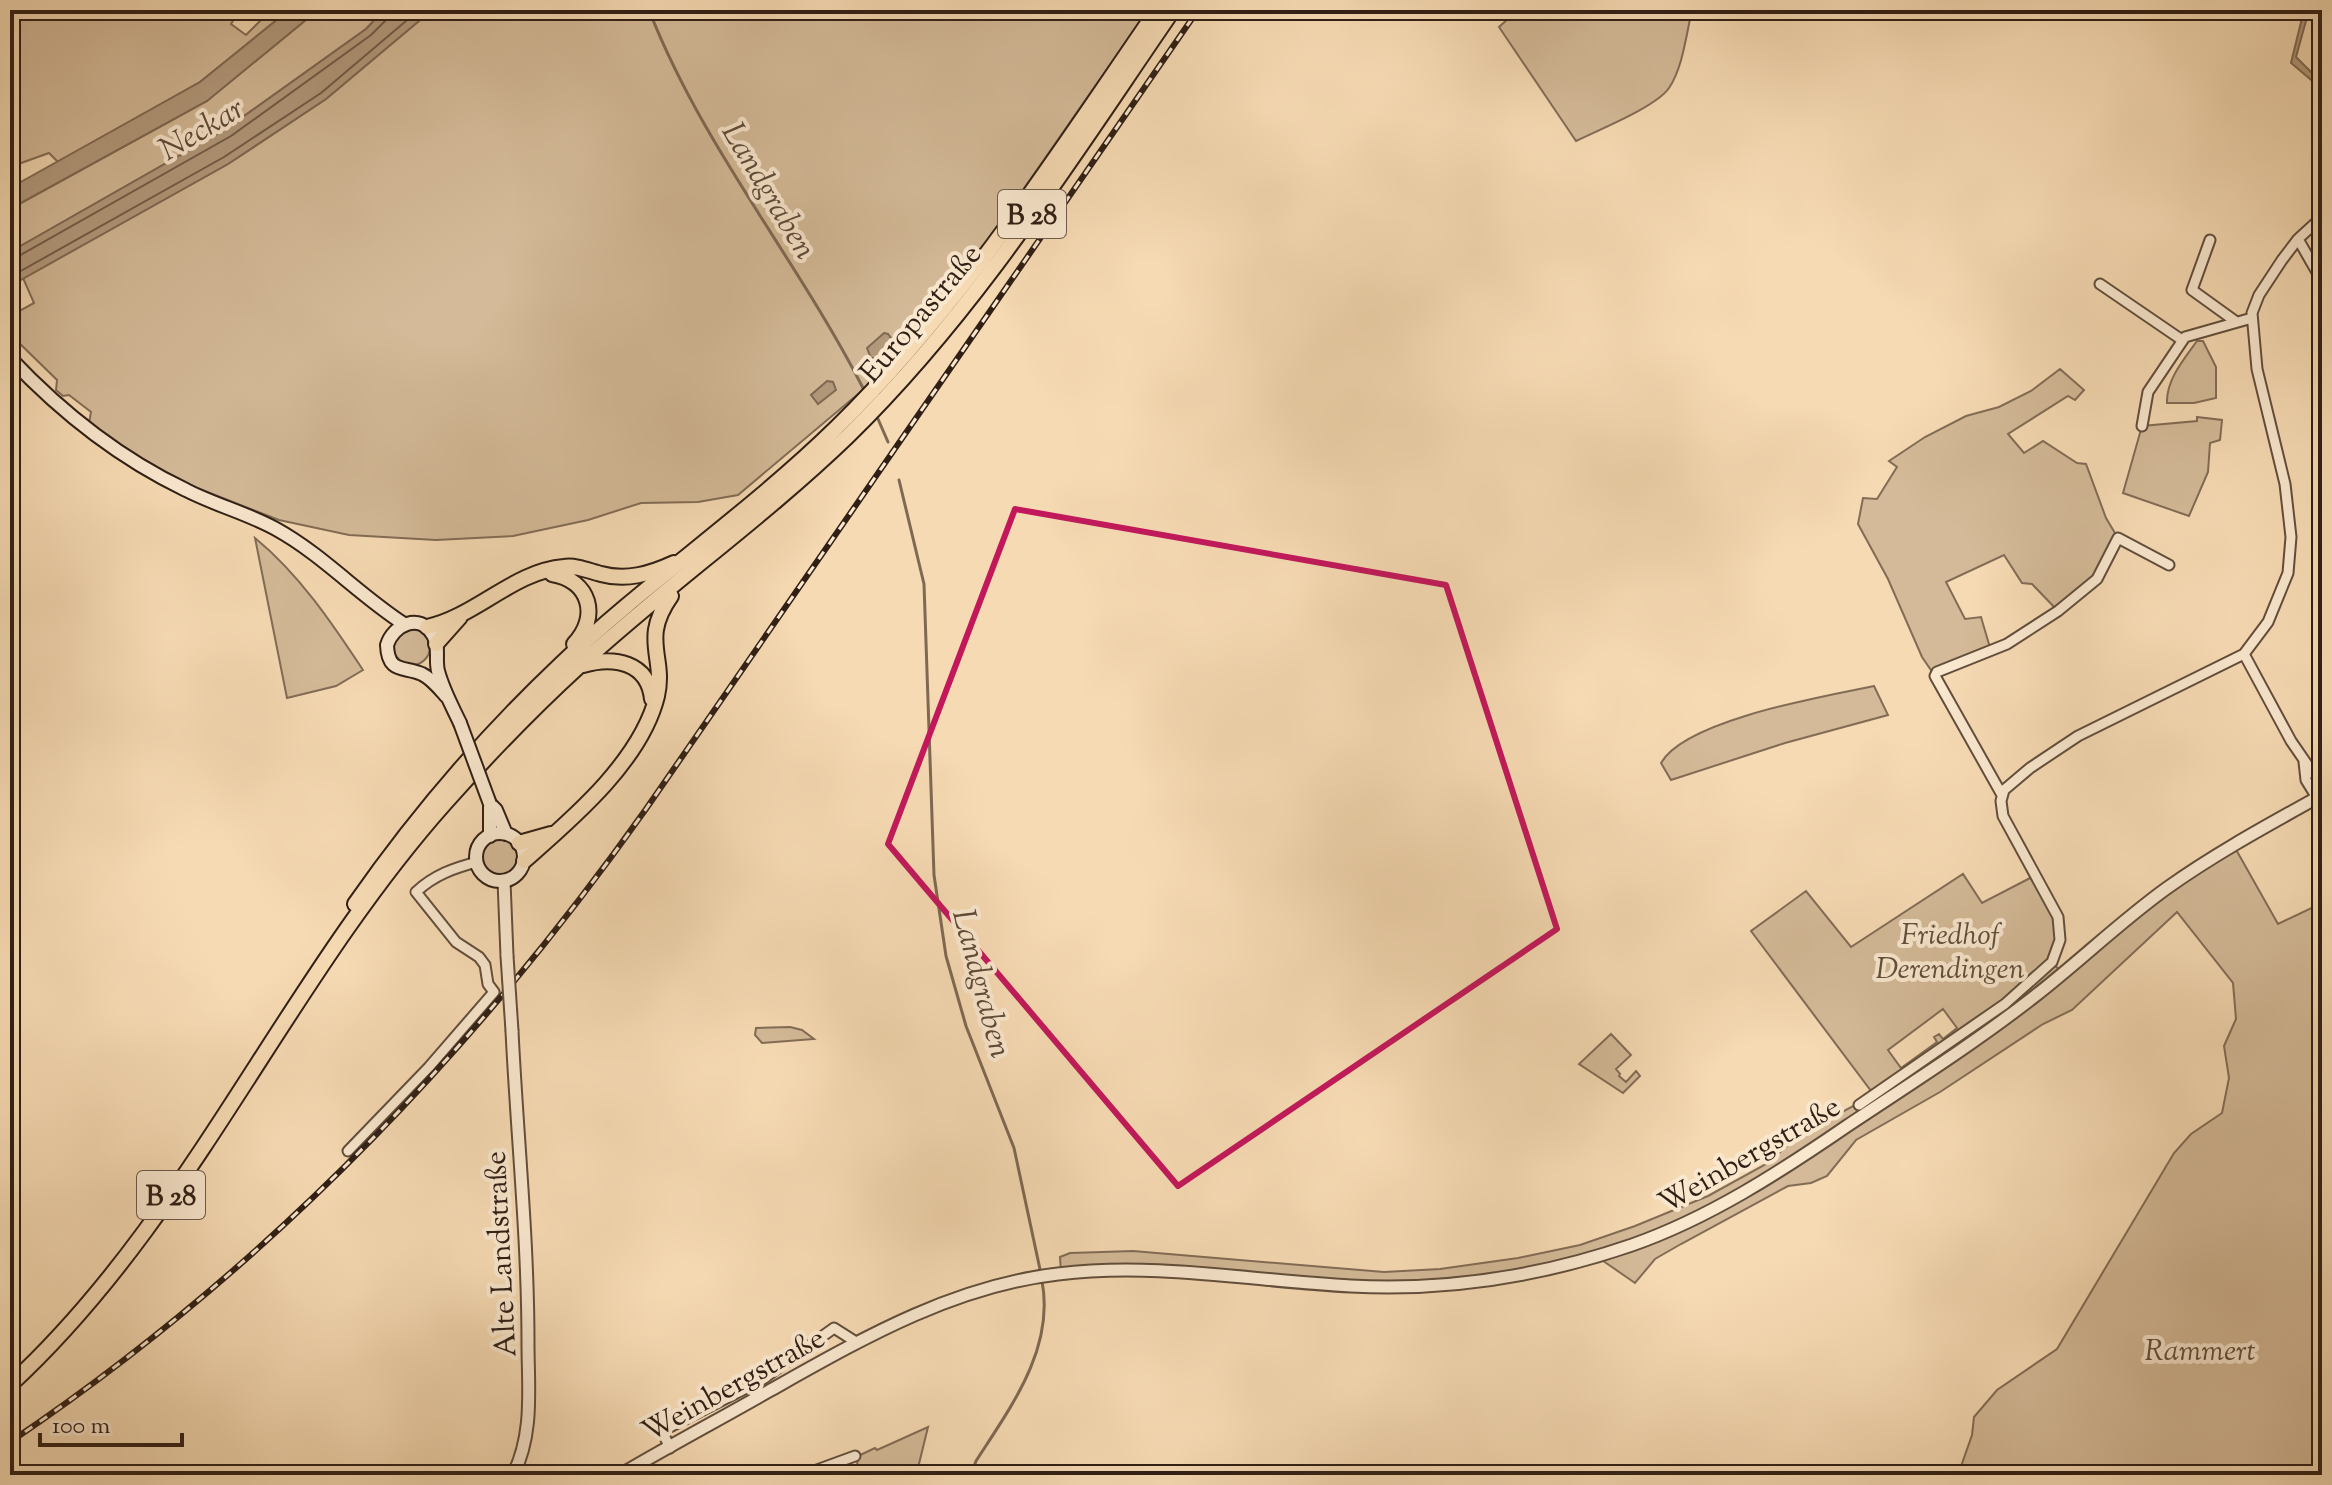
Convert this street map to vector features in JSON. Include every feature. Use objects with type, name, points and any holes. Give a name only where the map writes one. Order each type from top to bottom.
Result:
[{"type":"main road","name":"Europastraße","points":[[692,554],[835,428],[868,405],[977,267],[1157,10]]},
{"type":"main road","name":"Europastraße","points":[[688,574],[799,481],[868,405],[942,333],[993,269],[1173,10]]},
{"type":"main road","points":[[10,358],[71,416],[112,447],[186,491],[278,530],[404,624]]},
{"type":"main road","points":[[390,636],[404,624],[416,623],[427,627],[543,572],[565,566],[623,578],[661,569],[692,554]]},
{"type":"main road","name":"B 28","points":[[307,985],[329,943],[403,837],[502,723],[561,664],[692,554]]},
{"type":"main road","points":[[543,572],[569,577],[578,584],[588,606],[587,623],[580,638],[564,653],[561,664]]},
{"type":"main road","points":[[506,834],[490,836],[480,845],[477,862],[487,877],[504,881],[517,874],[524,861],[583,810],[621,763],[653,708],[658,693],[655,630],[660,611],[688,574]]},
{"type":"main road","name":"B 28","points":[[10,1385],[65,1329],[124,1259],[194,1161],[307,985],[443,805],[579,666],[688,574]]},
{"type":"main road","points":[[375,605],[390,636],[387,651],[393,664],[404,672],[417,672],[428,667],[436,650],[466,611]]},
{"type":"main road","points":[[427,627],[436,650],[446,696],[460,723],[490,804],[490,836]]},
{"type":"main road","points":[[579,666],[600,660],[615,660],[640,672],[651,693],[653,708]]},
{"type":"main road","points":[[417,672],[429,678],[446,696]]},
{"type":"main road","points":[[490,804],[496,810],[506,834],[524,851],[524,861]]},
{"type":"main road","points":[[519,843],[562,829]]},
{"type":"street","points":[[2002,795],[2018,777],[2078,736],[2244,654],[2262,632],[2288,573],[2291,550],[2287,496],[2257,369],[2252,318],[2259,295],[2298,239],[2322,217]]},
{"type":"street","points":[[2298,239],[2322,281]]},
{"type":"street","points":[[2210,240],[2193,291],[2235,321]]},
{"type":"street","points":[[2100,284],[2182,340]]},
{"type":"street","points":[[2142,426],[2148,392],[2182,340],[2190,334],[2252,318]]},
{"type":"street","points":[[1859,1105],[2005,1004],[2041,974],[2058,949],[2058,917],[2006,824],[2001,808],[2002,795],[1935,676],[1937,672],[2018,638],[2067,604],[2102,572],[2118,538],[2169,565]]},
{"type":"street","points":[[2244,654],[2304,762],[2306,780],[2321,796]]},
{"type":"street","name":"Weinbergstraße","points":[[620,1475],[856,1342],[940,1303],[1026,1279],[1058,1274],[1167,1270],[1352,1286],[1462,1283],[1560,1266],[1636,1244],[1722,1205],[1810,1151],[2034,997],[2165,890],[2321,796]]},
{"type":"street","points":[[348,1151],[494,992],[479,957],[456,942],[416,892],[446,871],[477,862]]},
{"type":"street","name":"Alte Landstraße","points":[[504,881],[526,1240],[529,1384],[527,1431],[514,1474]]},
{"type":"street","points":[[670,1448],[662,1431],[760,1381],[834,1328],[856,1342]]},
{"type":"street","points":[[803,1475],[832,1470],[855,1456]]},
{"type":"highlighted area","points":[[1015,509],[1446,585],[1557,929],[1178,1186],[888,844]]},
{"type":"green space","points":[[10,10],[240,10],[231,24],[246,35],[271,10],[289,10],[200,82],[58,162],[49,153],[10,167]]},
{"type":"green space","points":[[318,10],[384,10],[366,29],[226,129],[10,252],[10,209],[207,101]]},
{"type":"green space","points":[[432,10],[1148,10],[984,246],[897,354],[870,384],[738,495],[698,502],[641,503],[588,520],[513,536],[436,540],[349,535],[279,520],[182,482],[113,442],[89,423],[91,412],[69,395],[63,396],[56,390],[57,380],[10,334],[10,316],[34,303],[23,278],[228,164],[326,99]]},
{"type":"green space","points":[[1518,10],[1692,10],[1681,61],[1669,88],[1640,110],[1576,141],[1499,27]]},
{"type":"green space","points":[[2197,341],[2203,341],[2216,367],[2216,398],[2194,403],[2167,403],[2169,386]]},
{"type":"green space","points":[[2060,369],[2084,390],[2075,400],[2068,396],[2008,434],[2024,453],[2043,441],[2077,463],[2086,464],[2106,518],[2118,538],[2107,563],[2058,611],[2032,584],[2022,583],[2004,555],[1946,582],[1965,619],[1981,617],[1991,651],[1935,676],[1922,657],[1888,579],[1858,524],[1863,498],[1877,499],[1897,467],[1889,461],[1925,437],[1966,416],[1999,407],[2031,391]]},
{"type":"green space","points":[[2197,417],[2222,420],[2220,440],[2210,443],[2208,472],[2189,516],[2123,493],[2142,426],[2197,421]]},
{"type":"green space","points":[[255,538],[300,583],[363,670],[336,686],[287,698]]},
{"type":"green space","points":[[412,629],[424,635],[430,647],[424,659],[412,665],[400,659],[394,647],[400,635]]},
{"type":"green space","points":[[1874,686],[1888,715],[1785,743],[1671,780],[1661,763],[1675,748],[1726,722],[1791,703]]},
{"type":"green space","points":[[500,839],[512,845],[518,857],[512,869],[500,875],[488,869],[482,857],[488,845]]},
{"type":"green space","points":[[2234,846],[2278,924],[2322,903],[2322,1475],[1958,1475],[1972,1435],[1974,1417],[1997,1390],[2057,1349],[2174,1153],[2191,1134],[2222,1113],[2229,1078],[2224,1046],[2236,1019],[2233,983],[2177,912],[2072,1010],[2043,1024],[1940,1092],[1856,1140],[1827,1176],[1811,1183],[1788,1186],[1681,1244],[1655,1259],[1635,1283],[1596,1256],[1560,1266],[1405,1286],[1205,1272],[1061,1273],[1060,1257],[1070,1253],[1133,1251],[1384,1272],[1440,1269],[1580,1245],[1708,1196],[1768,1163],[1799,1135],[1874,1095],[1751,931],[1806,891],[1851,947],[1963,874],[1982,903],[2034,876],[2059,929],[2052,962],[2062,973],[2130,917]],"holes":[[[1943,1009],[1957,1028],[1943,1039],[1939,1034],[1934,1037],[1937,1042],[1901,1068],[1888,1050]]]},
{"type":"green space","points":[[790,1027],[802,1030],[814,1039],[762,1043],[755,1035],[756,1028]]},
{"type":"green space","points":[[1611,1034],[1631,1055],[1616,1069],[1619,1076],[1626,1082],[1636,1071],[1640,1076],[1623,1093],[1579,1064]]},
{"type":"green space","points":[[928,1427],[917,1472],[909,1475],[856,1475],[858,1456]]},
{"type":"water","points":[[289,10],[318,10],[207,101],[10,209],[10,188],[200,82]]},
{"type":"water","points":[[384,10],[432,10],[326,99],[228,164],[10,286],[10,252],[226,129],[366,29]]},
{"type":"water","points":[[2304,10],[2309,10],[2296,57],[2322,83],[2322,89],[2291,63]]},
{"type":"water","points":[[884,333],[894,342],[878,358],[871,358],[867,348]]},
{"type":"water","points":[[827,381],[833,382],[836,390],[818,404],[811,395]]},
{"type":"waterway","name":"Landgraben","points":[[649,10],[696,108],[863,388]]},
{"type":"waterway","name":"Landgraben","points":[[878,419],[888,442]]},
{"type":"waterway","name":"Landgraben","points":[[899,480],[924,584],[934,875],[946,956],[966,1026],[1014,1148],[1041,1274]]},
{"type":"waterway","name":"Landgraben","points":[[971,1475],[976,1461],[1027,1377],[1036,1354],[1044,1306],[1042,1281]]},
{"type":"railway","points":[[10,1442],[191,1307],[275,1233],[356,1155],[434,1073],[508,988],[579,900],[646,809],[1198,10]]},
{"type":"water label","name":"Neckar","points":[[201,128]]},
{"type":"park label","name":"Friedhof Derendingen","points":[[1950,951]]},
{"type":"park label","name":"Rammert","points":[[2200,1350]]}]
